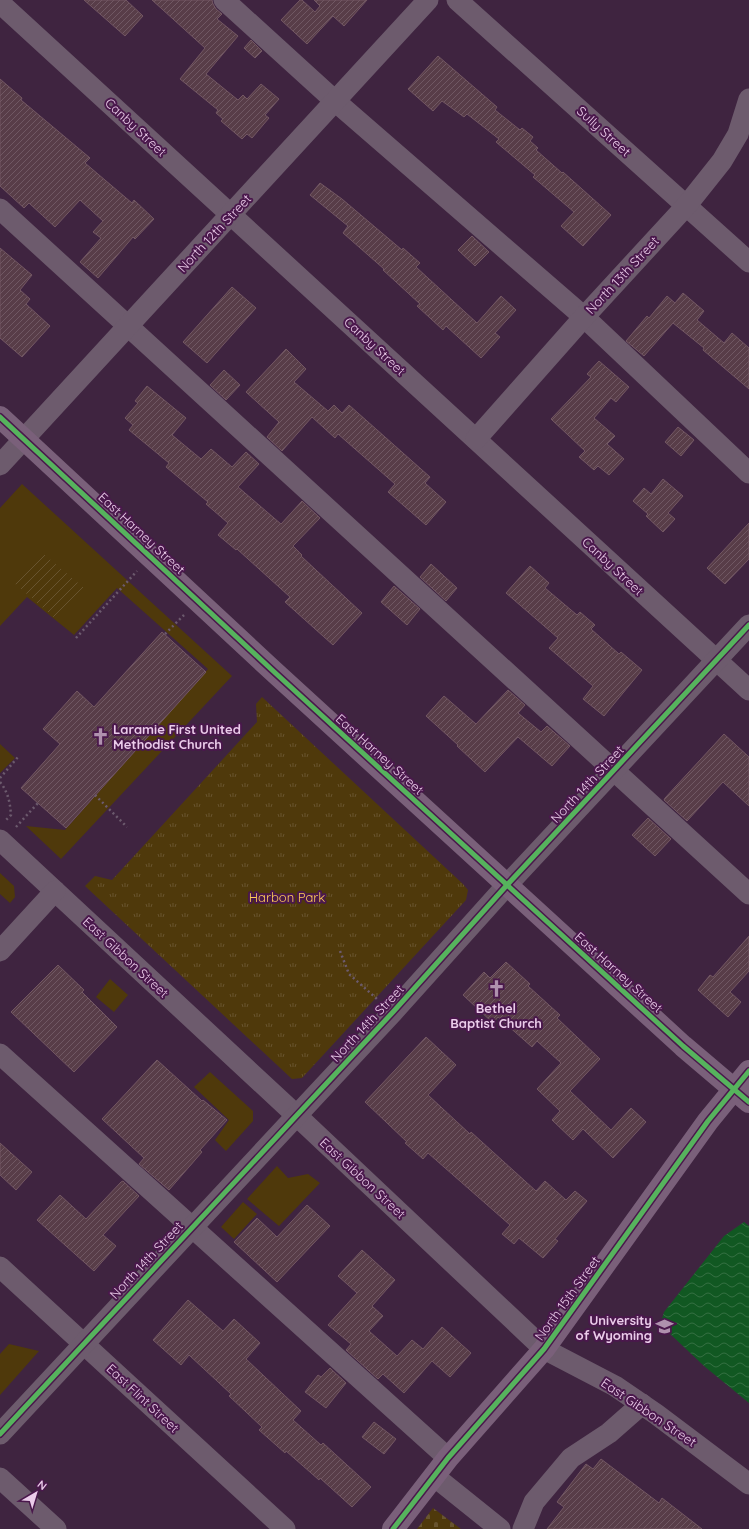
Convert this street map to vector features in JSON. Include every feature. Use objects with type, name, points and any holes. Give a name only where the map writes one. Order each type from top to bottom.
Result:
[{"type":"main road","name":"East Harney Street","points":[[0,417],[507,885],[683,1046],[741,1095]]},
{"type":"main road","name":"North 15th Street","points":[[393,1529],[448,1458],[544,1349],[704,1128],[741,1095],[749,1071]]},
{"type":"street","points":[[224,0],[335,101],[584,317],[749,473]]},
{"type":"street","name":"North 12th Street","points":[[0,465],[428,0]]},
{"type":"street","name":"Sully Street","points":[[458,0],[749,262]]},
{"type":"street","name":"Canby Street","points":[[0,3],[749,690]]},
{"type":"street","name":"North 13th Street","points":[[476,439],[584,317],[687,205],[722,161],[738,134],[749,99]]},
{"type":"street","points":[[0,209],[749,894]]},
{"type":"street","name":"North 14th Street","points":[[0,1434],[393,1012],[507,885],[749,625]]},
{"type":"street","name":"East Gibbon Street","points":[[2,835],[55,891],[296,1115],[544,1349],[615,1386],[642,1404],[749,1484]]},
{"type":"street","points":[[0,951],[55,891]]},
{"type":"street","points":[[0,1054],[448,1458]]},
{"type":"street","name":"East Flint Street","points":[[0,1267],[285,1529]]},
{"type":"street","points":[[523,1529],[534,1502],[571,1458],[610,1433],[642,1404]]},
{"type":"street","points":[[434,1476],[500,1529]]},
{"type":"street","points":[[0,1478],[56,1529]]},
{"type":"path","points":[[76,638],[129,580]]},
{"type":"path","points":[[165,634],[198,600]]},
{"type":"path","points":[[0,778],[18,757]]},
{"type":"path","points":[[0,782],[8,796],[11,815],[2,835]]},
{"type":"path","points":[[95,795],[127,827]]},
{"type":"path","points":[[2,835],[38,803]]},
{"type":"path","points":[[340,951],[350,974],[393,1012]]},
{"type":"green space","points":[[22,484],[232,676],[61,859],[26,826],[65,830],[208,669],[117,588],[74,635],[27,597],[0,626],[0,508]]},
{"type":"green space","points":[[40,551],[84,588],[56,619],[13,582]]},
{"type":"green space","name":"Harbon Park","points":[[262,697],[468,890],[466,900],[302,1078],[292,1079],[85,886],[95,876],[112,880],[257,722],[256,704]]},
{"type":"green space","points":[[0,744],[15,758],[0,773]]},
{"type":"green space","points":[[0,873],[14,886],[15,897],[10,903],[0,894]]},
{"type":"green space","points":[[110,979],[128,995],[114,1012],[96,997]]},
{"type":"green space","points":[[210,1072],[253,1111],[253,1121],[226,1151],[215,1140],[229,1120],[194,1087]]},
{"type":"green space","points":[[277,1166],[288,1178],[308,1174],[320,1183],[279,1226],[247,1199]]},
{"type":"green space","points":[[243,1202],[257,1214],[234,1239],[221,1227]]},
{"type":"green space","points":[[9,1344],[39,1351],[0,1395],[0,1354]]},
{"type":"green space","points":[[433,1508],[461,1529],[417,1529]]},
{"type":"water","points":[[744,1222],[749,1226],[749,1403],[704,1366],[666,1330],[662,1319],[664,1312],[724,1236]]},
{"type":"building","points":[[84,0],[126,0],[143,16],[125,36]]},
{"type":"building","points":[[152,0],[212,0],[216,9],[222,14],[217,19],[238,36],[206,74],[238,100],[243,95],[247,99],[261,84],[279,99],[265,115],[269,118],[252,138],[247,134],[242,139],[221,121],[223,119],[216,113],[218,110],[180,79],[205,48]]},
{"type":"building","points":[[300,0],[302,0],[315,12],[320,6],[314,0],[367,0],[344,26],[333,16],[307,44],[281,20]]},
{"type":"building","points":[[251,40],[262,51],[255,58],[244,48]]},
{"type":"building","points":[[438,56],[497,107],[495,110],[520,130],[522,128],[533,137],[530,141],[538,148],[536,150],[611,215],[583,246],[561,226],[574,212],[533,177],[535,175],[496,142],[499,139],[467,114],[464,117],[442,101],[433,111],[408,89]]},
{"type":"building","points":[[0,79],[22,98],[21,100],[90,158],[85,163],[132,203],[134,200],[154,219],[135,239],[133,237],[98,278],[80,262],[101,238],[93,232],[103,221],[80,200],[55,227],[29,203],[24,208],[0,186]]},
{"type":"building","points":[[320,183],[342,199],[402,250],[403,248],[420,263],[416,267],[477,323],[501,296],[516,310],[495,333],[500,337],[481,358],[446,326],[443,330],[417,306],[420,304],[383,270],[384,269],[343,233],[348,226],[310,195]]},
{"type":"building","points":[[472,236],[489,252],[475,266],[458,250]]},
{"type":"building","points":[[0,248],[32,275],[20,290],[30,299],[26,304],[50,326],[22,357],[0,338]]},
{"type":"building","points":[[232,287],[256,308],[207,363],[183,342]]},
{"type":"building","points":[[683,293],[704,311],[697,320],[724,343],[732,333],[749,348],[749,389],[703,350],[704,348],[673,323],[644,356],[626,341],[647,316],[649,318],[667,296],[675,303]]},
{"type":"building","points":[[286,349],[306,369],[294,382],[328,411],[334,405],[342,413],[349,405],[430,477],[425,483],[446,502],[426,525],[388,492],[395,484],[338,434],[335,438],[312,417],[282,451],[267,437],[279,422],[246,392]]},
{"type":"building","points":[[599,361],[629,387],[616,402],[611,398],[594,418],[615,436],[607,444],[624,459],[609,475],[598,466],[594,470],[579,457],[585,451],[551,419],[591,377],[587,374]]},
{"type":"building","points":[[224,370],[240,385],[226,400],[210,385]]},
{"type":"building","points":[[147,386],[186,418],[172,435],[201,459],[211,449],[232,467],[246,452],[259,464],[238,487],[281,524],[302,501],[320,518],[293,546],[302,555],[301,556],[362,613],[333,645],[285,602],[290,597],[237,549],[236,550],[218,535],[228,523],[206,504],[208,502],[166,467],[169,463],[129,430],[133,425],[125,418],[138,403],[135,401]]},
{"type":"building","points":[[678,427],[694,440],[681,456],[665,442]]},
{"type":"building","points":[[663,479],[683,496],[668,513],[675,519],[663,532],[646,516],[648,514],[633,501],[644,488],[651,494]]},
{"type":"building","points":[[749,523],[749,559],[725,584],[707,568]]},
{"type":"building","points":[[431,564],[457,588],[446,601],[420,577]]},
{"type":"building","points":[[530,566],[549,583],[545,588],[577,615],[580,612],[595,625],[591,629],[619,654],[621,652],[642,670],[604,716],[583,699],[593,686],[549,648],[558,638],[506,593]]},
{"type":"building","points":[[394,586],[420,609],[407,625],[381,602]]},
{"type":"building","name":"Laramie First United Methodist Church","points":[[162,632],[206,672],[66,828],[21,788],[60,744],[43,729],[77,691],[94,707]]},
{"type":"building","points":[[508,690],[525,705],[518,713],[541,732],[547,726],[570,746],[552,766],[518,737],[485,772],[426,716],[444,696],[476,724]]},
{"type":"building","points":[[724,734],[749,757],[749,806],[723,782],[687,821],[664,800]]},
{"type":"building","points":[[648,818],[671,839],[655,856],[632,835]]},
{"type":"building","points":[[749,936],[749,971],[730,992],[741,1002],[728,1017],[698,990],[710,975],[713,977]]},
{"type":"building","points":[[506,962],[530,984],[528,986],[560,1015],[557,1018],[600,1059],[570,1091],[611,1130],[631,1108],[646,1122],[613,1158],[583,1129],[573,1140],[552,1120],[560,1111],[537,1089],[561,1063],[537,1041],[532,1047],[498,1017],[493,1023],[463,995],[484,972],[490,978]]},
{"type":"building","points":[[58,965],[84,990],[82,992],[117,1027],[74,1072],[11,1012]]},
{"type":"building","points":[[426,1037],[456,1065],[428,1095],[470,1134],[471,1132],[536,1191],[545,1181],[566,1200],[575,1191],[587,1201],[555,1239],[558,1241],[543,1258],[519,1238],[514,1244],[502,1234],[510,1225],[428,1153],[423,1159],[405,1143],[407,1142],[365,1102]]},
{"type":"building","points":[[157,1060],[202,1101],[203,1100],[227,1120],[200,1150],[202,1152],[169,1190],[139,1164],[144,1158],[102,1119]]},
{"type":"building","points":[[0,1143],[32,1172],[16,1190],[0,1175]]},
{"type":"building","points":[[123,1181],[139,1196],[103,1235],[116,1246],[94,1271],[37,1220],[60,1195],[86,1219]]},
{"type":"building","points":[[307,1205],[330,1226],[277,1282],[234,1242],[257,1218],[277,1237]]},
{"type":"building","points":[[362,1250],[395,1280],[372,1306],[383,1316],[369,1331],[397,1356],[412,1340],[423,1349],[442,1327],[471,1353],[450,1377],[432,1361],[404,1393],[383,1374],[378,1379],[346,1350],[351,1344],[328,1325],[357,1293],[338,1276]]},
{"type":"building","points":[[188,1300],[223,1331],[234,1319],[260,1343],[246,1359],[301,1411],[293,1420],[321,1445],[323,1443],[371,1487],[352,1507],[320,1478],[319,1480],[259,1430],[262,1427],[229,1396],[231,1394],[189,1355],[181,1365],[153,1340]]},
{"type":"building","points":[[330,1368],[346,1383],[326,1408],[305,1392],[318,1375],[321,1377]]},
{"type":"building","points":[[374,1422],[396,1439],[384,1454],[362,1437]]},
{"type":"building","points":[[601,1459],[659,1503],[662,1498],[702,1529],[547,1529],[564,1507],[557,1502],[586,1464],[593,1469]]},
{"type":"cycle path","points":[[0,417],[271,669],[683,1046],[749,1102]]},
{"type":"cycle path","points":[[0,1434],[393,1012],[507,885],[749,625]]},
{"type":"cycle path","points":[[393,1529],[448,1458],[544,1349],[708,1121],[749,1071]]},
{"type":"place","name":"Laramie First United Methodist Church","points":[[100,736]]},
{"type":"place","name":"Bethel Baptist Church","points":[[496,989]]},
{"type":"place","name":"University of Wyoming","points":[[665,1327]]}]
